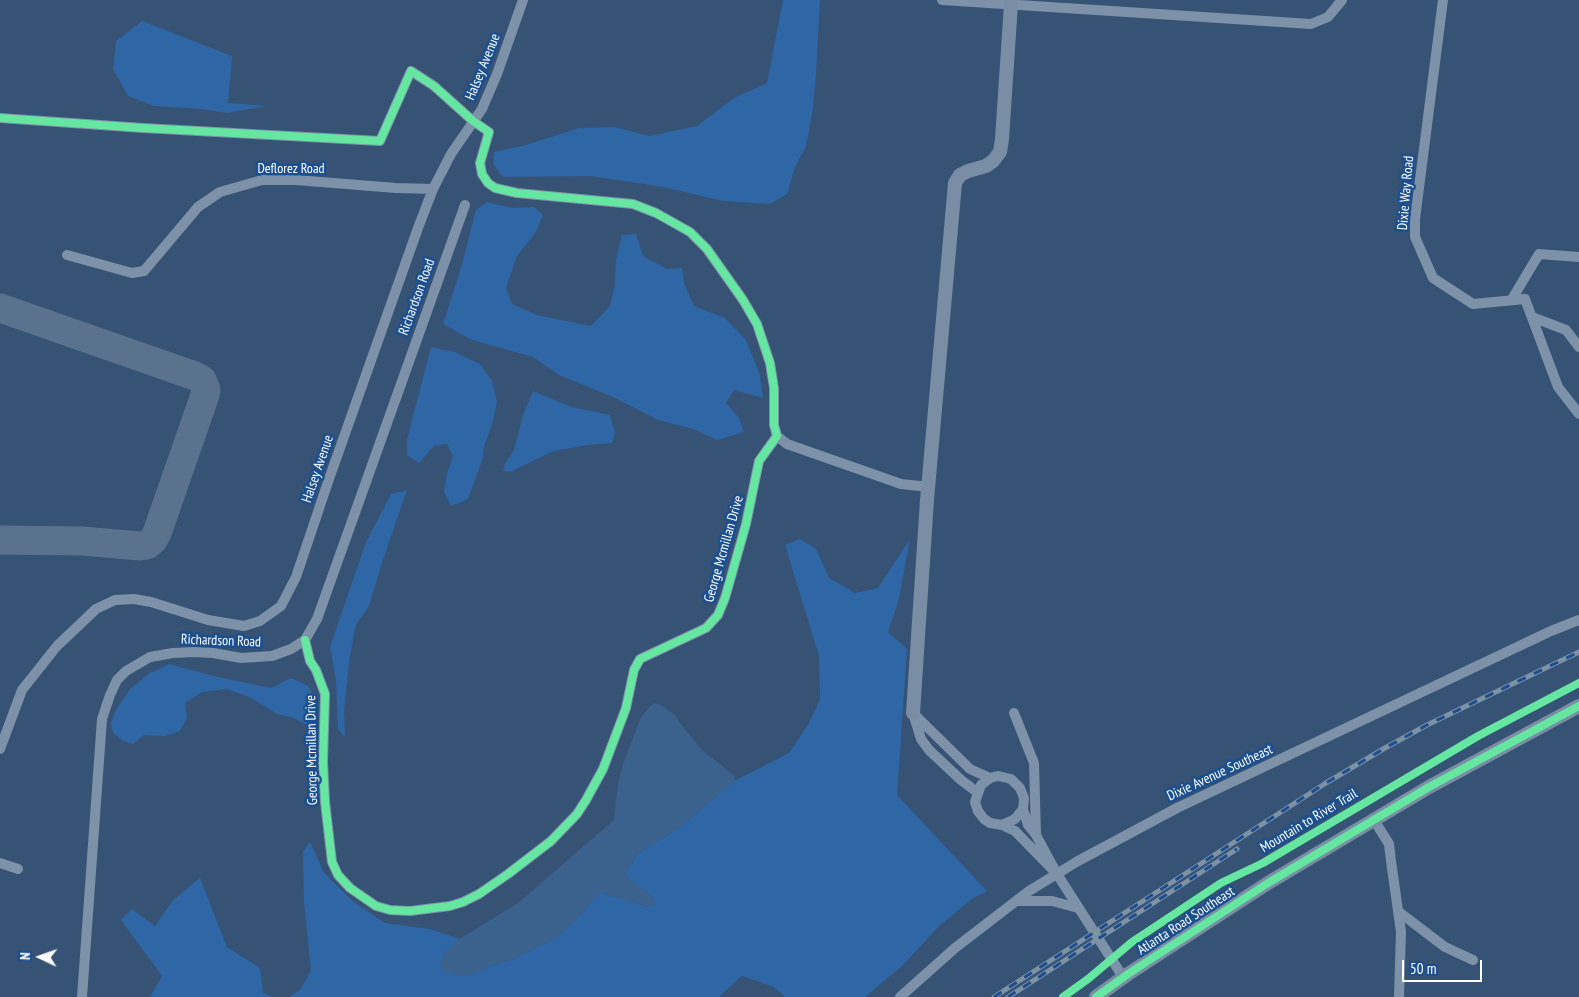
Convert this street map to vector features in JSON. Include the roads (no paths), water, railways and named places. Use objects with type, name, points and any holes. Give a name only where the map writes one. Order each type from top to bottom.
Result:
[{"type":"street","name":"Halsey Avenue","points":[[0,749],[22,690],[57,646],[96,609],[115,600],[134,599],[151,602],[208,620],[244,626],[260,622],[281,606],[299,568],[415,236],[451,154],[482,109],[497,74],[523,0]]},
{"type":"street","points":[[942,0],[1311,24],[1328,17],[1342,0]]},
{"type":"street","name":"Dixie Way Road","points":[[1443,0],[1415,212],[1415,236],[1433,278],[1465,299],[1473,304],[1512,299]]},
{"type":"street","points":[[977,792],[961,780],[929,750],[921,739],[913,713],[928,486],[955,183],[960,175],[986,166],[1000,152],[1011,4]]},
{"type":"street","points":[[0,118],[380,141],[411,71],[434,86],[473,121],[489,132],[480,163],[482,174],[488,183],[495,188],[517,193],[633,204],[656,213],[690,232],[707,249],[743,300],[757,324],[770,363],[774,388],[775,431],[777,436],[787,444],[902,484],[928,486]]},
{"type":"street","name":"Deflorez Road","points":[[67,256],[132,273],[144,271],[198,207],[220,192],[262,180],[296,180],[434,189]]},
{"type":"street","name":"Richardson Road","points":[[82,997],[102,719],[117,680],[126,671],[150,657],[173,652],[213,653],[241,658],[272,656],[290,649],[305,640],[317,619],[465,206]]},
{"type":"street","points":[[1512,299],[1539,254],[1579,257]]},
{"type":"street","points":[[1512,299],[1525,298],[1558,386],[1579,414]]},
{"type":"street","points":[[1532,317],[1566,330],[1579,347]]},
{"type":"street","name":"George Mcmillan Drive","points":[[305,640],[310,660],[325,694],[323,762],[325,802],[332,862],[338,875],[362,898],[376,906],[390,910],[426,909],[450,906],[463,902],[478,894],[515,868],[551,840],[577,814],[603,770],[626,708],[634,670],[640,659],[706,628],[718,615],[725,598],[746,524],[759,461],[777,436]]},
{"type":"street","name":"Dixie Avenue Southeast","points":[[900,997],[955,948],[1029,892],[1078,861],[1177,808],[1551,631],[1579,620]]},
{"type":"street","name":"Atlanta Road Southeast","points":[[1096,997],[1268,883],[1461,769],[1579,706]]},
{"type":"street","points":[[913,713],[970,769],[990,778]]},
{"type":"street","points":[[1014,713],[1034,763],[1036,835]]},
{"type":"street","points":[[1056,874],[1015,831],[1002,825],[990,823],[978,811],[975,802],[977,792],[981,785],[990,778],[998,776],[1011,779],[1020,788],[1024,798],[1023,809],[1028,824],[1036,835],[1056,874],[1123,978]]},
{"type":"street","points":[[1002,825],[1015,819],[1023,809]]},
{"type":"street","points":[[1374,820],[1389,844],[1399,912],[1401,932],[1399,997]]},
{"type":"street","points":[[0,863],[18,869]]},
{"type":"street","points":[[1017,901],[1052,901],[1078,908]]},
{"type":"street","points":[[1399,912],[1445,947],[1473,960]]},
{"type":"railway","points":[[994,997],[1326,783],[1385,748],[1427,725],[1579,652]]},
{"type":"railway","points":[[1008,997],[1237,849]]}]
